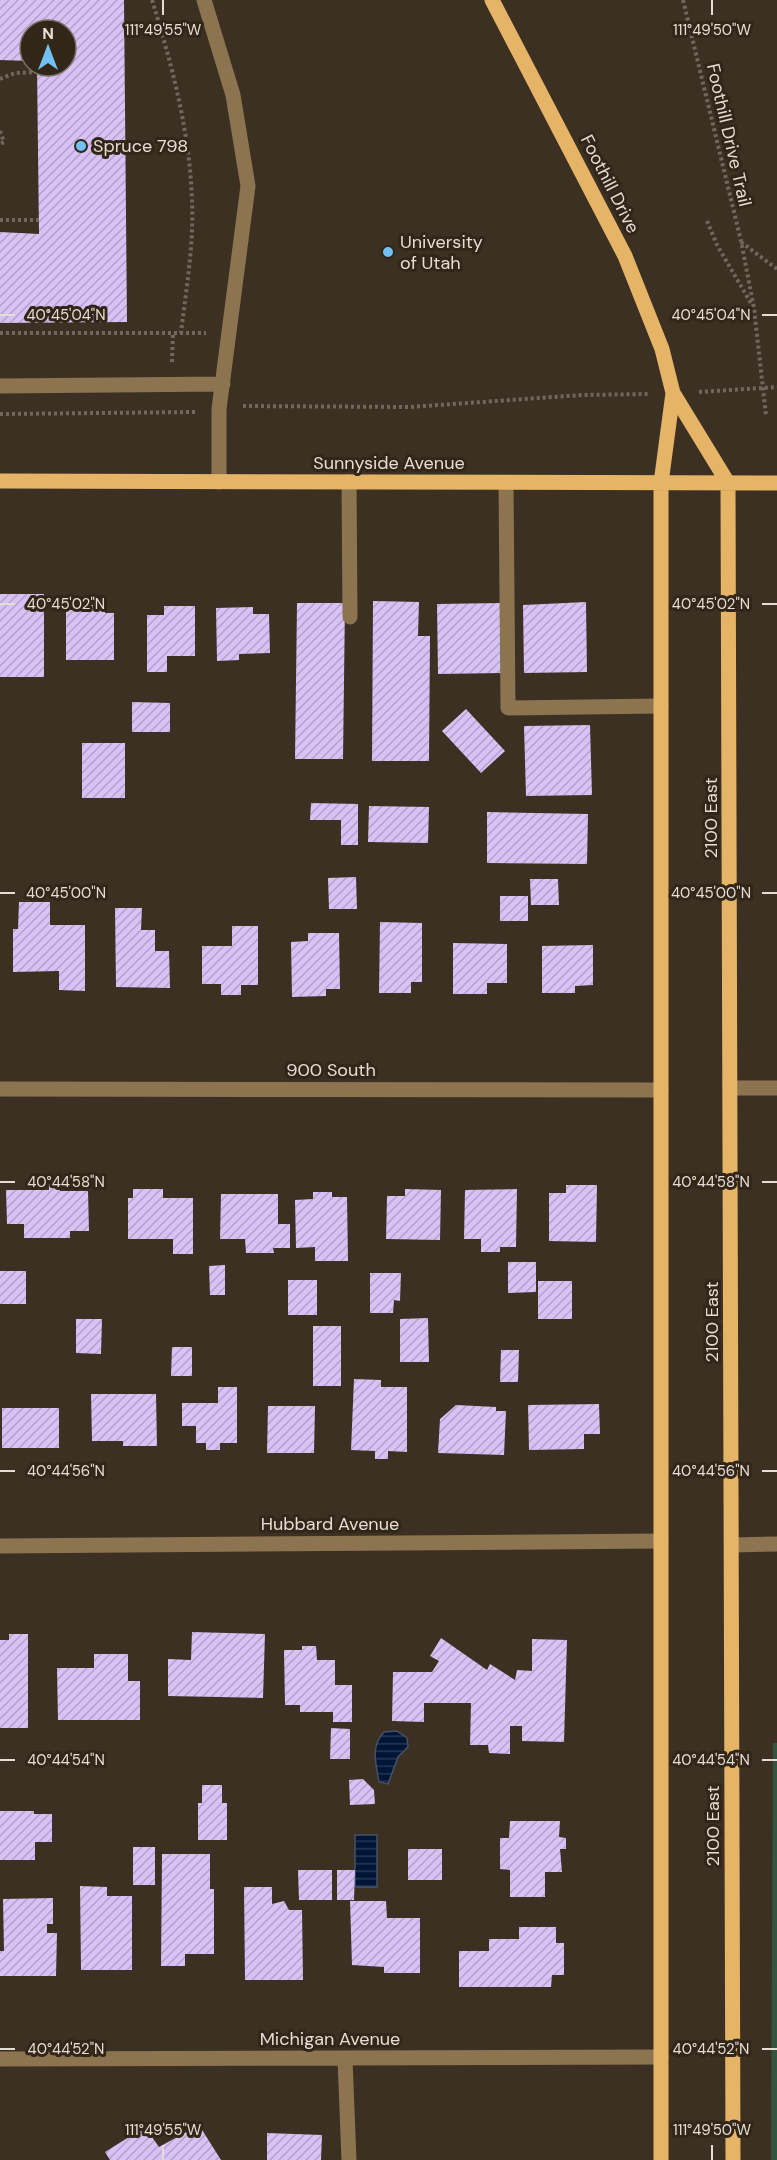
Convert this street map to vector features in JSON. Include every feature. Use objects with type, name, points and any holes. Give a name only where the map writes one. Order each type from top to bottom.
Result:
[{"type":"main road","name":"Foothill Drive","points":[[492,0],[625,256],[664,355],[673,393],[728,483]]},
{"type":"main road","name":"Foothill Drive","points":[[661,483],[673,393]]},
{"type":"main road","name":"Sunnyside Avenue","points":[[0,481],[777,483]]},
{"type":"main road","points":[[661,483],[661,2160]]},
{"type":"main road","name":"2100 East","points":[[728,483],[733,2160]]},
{"type":"street","points":[[204,0],[232,95],[248,186],[219,409],[219,482]]},
{"type":"street","points":[[0,386],[223,384]]},
{"type":"street","points":[[349,482],[350,617]]},
{"type":"street","points":[[506,483],[508,708],[661,706]]},
{"type":"street","points":[[731,1088],[777,1088]]},
{"type":"street","name":"900 South","points":[[0,1089],[661,1090]]},
{"type":"street","name":"Hubbard Avenue","points":[[0,1546],[661,1541]]},
{"type":"street","points":[[732,1545],[777,1544]]},
{"type":"street","name":"Michigan Avenue","points":[[0,2059],[661,2057]]},
{"type":"street","points":[[345,2059],[349,2160]]},
{"type":"path","points":[[152,0],[182,114],[191,171],[193,204],[181,333]]},
{"type":"path","name":"Foothill Drive Trail","points":[[683,0],[741,241],[754,308],[766,416]]},
{"type":"path","points":[[0,79],[18,73]]},
{"type":"path","points":[[0,131],[4,142],[0,144]]},
{"type":"path","points":[[0,220],[39,220]]},
{"type":"path","points":[[706,221],[717,245],[754,308]]},
{"type":"path","points":[[741,241],[777,269]]},
{"type":"path","points":[[0,333],[210,333]]},
{"type":"path","points":[[172,363],[173,333]]},
{"type":"path","points":[[739,390],[777,387]]},
{"type":"path","points":[[242,406],[410,407],[582,395]]},
{"type":"path","points":[[0,414],[185,414]]},
{"type":"green space","points":[[773,1743],[777,1743],[777,2160],[771,2160]]},
{"type":"water","points":[[397,1731],[407,1738],[408,1747],[398,1757],[388,1784],[379,1782],[375,1756],[377,1743],[384,1732]]},
{"type":"water","points":[[355,1835],[377,1835],[377,1887],[355,1887]]},
{"type":"building","name":"Spruce 798","points":[[0,0],[124,0],[127,322],[0,323],[0,232],[39,234],[37,78],[78,78],[78,18],[18,18],[18,61],[0,60]]},
{"type":"building","points":[[0,594],[44,594],[44,677],[0,677]]},
{"type":"building","points":[[373,601],[419,602],[418,636],[430,636],[429,761],[372,761]]},
{"type":"building","points":[[586,602],[587,672],[524,673],[523,605]]},
{"type":"building","points":[[297,603],[345,603],[343,759],[295,759]]},
{"type":"building","points":[[501,603],[502,673],[438,674],[437,604]]},
{"type":"building","points":[[81,605],[105,605],[105,613],[114,613],[114,660],[66,660],[66,610],[81,610]]},
{"type":"building","points":[[164,606],[195,606],[195,656],[167,656],[167,672],[147,672],[147,615],[164,615]]},
{"type":"building","points":[[253,607],[253,614],[269,614],[270,653],[239,654],[239,660],[217,661],[216,608]]},
{"type":"building","points":[[132,702],[170,703],[170,732],[132,732]]},
{"type":"building","points":[[466,709],[505,751],[481,773],[442,731]]},
{"type":"building","points":[[590,725],[592,795],[526,796],[524,726]]},
{"type":"building","points":[[82,743],[125,743],[125,798],[82,798]]},
{"type":"building","points":[[311,803],[358,804],[358,845],[341,845],[341,820],[310,820]]},
{"type":"building","points":[[369,806],[429,807],[428,843],[368,842]]},
{"type":"building","points":[[487,812],[588,814],[587,864],[487,863]]},
{"type":"building","points":[[356,877],[357,909],[329,909],[328,878]]},
{"type":"building","points":[[530,879],[558,879],[559,905],[531,905]]},
{"type":"building","points":[[500,896],[528,896],[528,921],[500,921]]},
{"type":"building","points":[[19,902],[50,902],[50,925],[85,925],[85,991],[59,990],[59,971],[13,972],[13,929],[18,929]]},
{"type":"building","points":[[115,908],[142,908],[141,930],[155,930],[155,951],[169,951],[170,988],[116,987]]},
{"type":"building","points":[[380,922],[422,923],[422,982],[411,982],[411,993],[379,993]]},
{"type":"building","points":[[232,926],[258,926],[258,985],[241,985],[241,995],[221,995],[221,984],[202,984],[202,946],[232,946]]},
{"type":"building","points":[[308,933],[339,933],[340,989],[326,989],[326,996],[292,997],[291,942],[308,941]]},
{"type":"building","points":[[453,943],[507,944],[507,983],[487,983],[487,994],[453,994]]},
{"type":"building","points":[[593,945],[593,985],[575,986],[575,993],[542,993],[542,946]]},
{"type":"building","points":[[49,1184],[60,1184],[60,1191],[88,1191],[89,1231],[70,1231],[70,1238],[24,1238],[24,1224],[7,1224],[6,1190],[49,1190]]},
{"type":"building","points":[[566,1185],[597,1185],[596,1242],[549,1241],[549,1193],[566,1193]]},
{"type":"building","points":[[133,1189],[163,1189],[163,1198],[193,1198],[193,1254],[173,1254],[173,1239],[128,1239],[128,1198],[133,1198]]},
{"type":"building","points":[[405,1189],[441,1190],[440,1240],[386,1239],[387,1196],[405,1196]]},
{"type":"building","points":[[517,1189],[516,1247],[500,1247],[500,1252],[481,1252],[481,1239],[464,1239],[465,1190]]},
{"type":"building","points":[[313,1192],[332,1192],[332,1197],[347,1197],[348,1261],[315,1261],[315,1247],[296,1248],[295,1200],[313,1199]]},
{"type":"building","points":[[221,1194],[278,1194],[278,1224],[290,1224],[290,1248],[273,1248],[274,1253],[246,1253],[245,1239],[220,1239]]},
{"type":"building","points":[[508,1262],[536,1262],[536,1292],[508,1293]]},
{"type":"building","points":[[225,1265],[225,1295],[210,1295],[209,1266]]},
{"type":"building","points":[[0,1271],[26,1271],[26,1304],[0,1304]]},
{"type":"building","points":[[370,1273],[401,1273],[400,1301],[394,1300],[393,1313],[370,1313]]},
{"type":"building","points":[[288,1280],[317,1280],[317,1315],[288,1315]]},
{"type":"building","points":[[538,1281],[572,1281],[572,1319],[538,1319]]},
{"type":"building","points":[[428,1318],[429,1362],[400,1362],[400,1319]]},
{"type":"building","points":[[76,1319],[102,1319],[101,1354],[76,1353]]},
{"type":"building","points":[[313,1326],[341,1326],[341,1386],[313,1386]]},
{"type":"building","points":[[172,1347],[192,1347],[192,1376],[171,1376]]},
{"type":"building","points":[[501,1350],[519,1350],[518,1382],[500,1382]]},
{"type":"building","points":[[354,1379],[381,1380],[381,1387],[407,1387],[407,1452],[388,1451],[388,1459],[375,1459],[375,1451],[351,1450]]},
{"type":"building","points":[[218,1387],[237,1387],[237,1443],[220,1443],[220,1450],[206,1450],[206,1443],[196,1443],[196,1426],[182,1426],[182,1403],[218,1403]]},
{"type":"building","points":[[91,1394],[156,1394],[157,1446],[123,1446],[123,1441],[92,1441]]},
{"type":"building","points":[[599,1404],[600,1434],[584,1434],[584,1449],[529,1450],[528,1405]]},
{"type":"building","points":[[456,1405],[496,1407],[496,1411],[506,1411],[504,1455],[438,1453],[440,1419]]},
{"type":"building","points":[[268,1406],[315,1406],[314,1453],[267,1453]]},
{"type":"building","points":[[2,1408],[59,1408],[59,1448],[2,1448]]},
{"type":"building","points":[[192,1632],[265,1634],[263,1698],[168,1696],[168,1659],[191,1660]]},
{"type":"building","points":[[9,1634],[28,1634],[28,1728],[0,1728],[0,1640],[9,1640]]},
{"type":"building","points":[[441,1638],[487,1670],[490,1664],[515,1680],[517,1670],[532,1671],[532,1639],[567,1640],[564,1742],[522,1741],[522,1726],[510,1726],[510,1754],[489,1753],[488,1745],[470,1745],[471,1703],[424,1703],[424,1722],[392,1721],[393,1672],[432,1672],[439,1661],[430,1656]]},
{"type":"building","points":[[302,1646],[316,1646],[317,1660],[335,1660],[335,1685],[352,1685],[352,1722],[333,1722],[333,1712],[300,1712],[300,1705],[285,1705],[284,1650],[302,1650]]},
{"type":"building","points":[[94,1654],[128,1654],[128,1681],[140,1681],[140,1720],[58,1720],[57,1668],[94,1668]]},
{"type":"building","points":[[331,1728],[350,1729],[350,1759],[330,1759]]},
{"type":"building","points":[[363,1779],[374,1790],[375,1804],[350,1805],[349,1780]]},
{"type":"building","points":[[202,1785],[222,1785],[222,1803],[227,1803],[227,1840],[198,1840],[198,1803],[202,1803]]},
{"type":"building","points":[[0,1811],[34,1811],[34,1814],[52,1814],[52,1842],[35,1842],[35,1860],[0,1860]]},
{"type":"building","points":[[510,1821],[560,1821],[559,1837],[566,1838],[566,1849],[560,1849],[562,1872],[545,1872],[545,1897],[510,1897],[510,1870],[500,1869],[500,1838],[509,1838]]},
{"type":"building","points":[[133,1847],[155,1847],[155,1885],[133,1885]]},
{"type":"building","points":[[408,1849],[442,1849],[442,1880],[408,1880]]},
{"type":"building","points":[[162,1854],[210,1854],[210,1889],[214,1889],[214,1954],[185,1954],[185,1966],[161,1966]]},
{"type":"building","points":[[298,1870],[332,1870],[332,1900],[299,1900]]},
{"type":"building","points":[[337,1870],[355,1870],[354,1900],[337,1900]]},
{"type":"building","points":[[80,1886],[107,1887],[107,1896],[132,1896],[132,1970],[81,1970]]},
{"type":"building","points":[[244,1887],[272,1887],[272,1904],[284,1901],[289,1910],[302,1910],[303,1980],[245,1980]]},
{"type":"building","points":[[53,1898],[53,1924],[47,1924],[47,1933],[57,1933],[56,1976],[0,1976],[0,1951],[4,1951],[3,1899]]},
{"type":"building","points":[[350,1901],[386,1901],[387,1918],[420,1918],[420,1973],[384,1973],[384,1967],[352,1965]]},
{"type":"building","points":[[519,1927],[556,1927],[556,1943],[564,1943],[564,1975],[552,1975],[551,1987],[459,1987],[459,1951],[489,1951],[489,1939],[519,1939]]},
{"type":"building","points":[[199,2125],[221,2160],[110,2160],[105,2152],[145,2127],[159,2147]]},
{"type":"building","points":[[267,2133],[322,2135],[321,2160],[267,2160]]},
{"type":"place","name":"Spruce 798","points":[[81,146]]},
{"type":"place","name":"University of Utah","points":[[388,252]]}]
